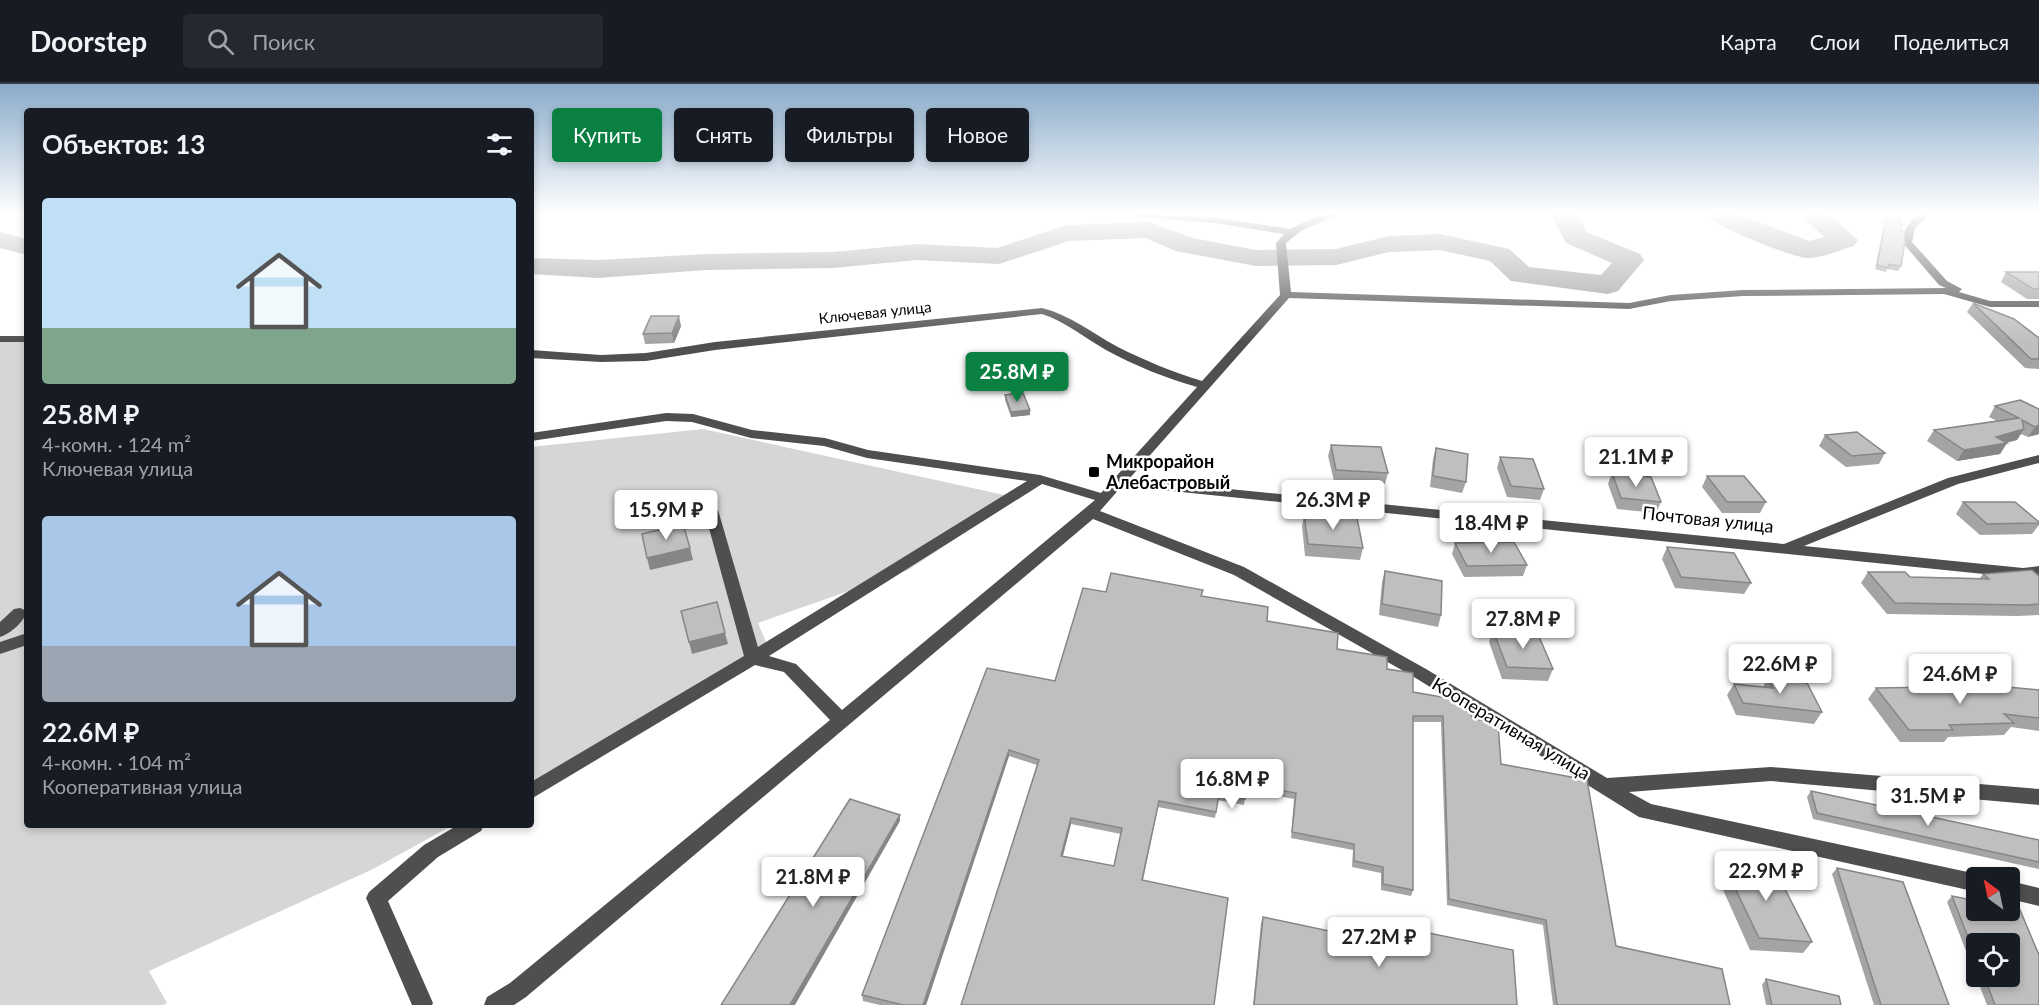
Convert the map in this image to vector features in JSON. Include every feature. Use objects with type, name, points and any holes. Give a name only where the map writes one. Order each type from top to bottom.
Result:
[{"type":"street","points":[[495,1005],[518,990],[1091,513],[1286,295],[1284,257]]},
{"type":"street","points":[[1920,257],[1943,283],[1990,304],[2006,318]]},
{"type":"street","points":[[1286,295],[1629,306],[1671,298],[1743,293],[1944,291],[1990,304],[2039,304]]},
{"type":"street","name":"Ключевая улица","points":[[534,354],[586,360],[673,356],[715,346],[1042,311],[1066,317],[1100,341],[1177,378],[1206,386]]},
{"type":"street","points":[[0,339],[23,339]]},
{"type":"street","points":[[0,349],[23,339]]},
{"type":"street","points":[[534,437],[666,417],[693,418],[751,434],[825,442],[867,454],[1040,479],[1105,499]]},
{"type":"street","points":[[1788,547],[1953,482],[2039,459]]},
{"type":"street","points":[[534,789],[753,658],[1040,479]]},
{"type":"street","name":"Почтовая улица","points":[[1121,482],[1788,547],[2023,573],[2039,571]]},
{"type":"street","points":[[711,510],[753,658]]},
{"type":"street","name":"Кооперативная улица","points":[[1091,513],[1239,571],[1420,674],[1604,786],[1771,774],[2039,797]]},
{"type":"street","points":[[0,631],[20,614]]},
{"type":"street","points":[[0,648],[24,640]]},
{"type":"street","points":[[753,658],[790,668],[841,721]]},
{"type":"street","points":[[1604,786],[1646,811],[1966,881]]},
{"type":"street","points":[[419,1004],[376,898],[431,851],[469,828]]},
{"type":"street","points":[[2020,892],[2039,897]]},
{"type":"shaded area","points":[[0,341],[24,341],[24,828],[448,828],[373,869],[149,971],[167,1003],[163,1005],[0,1005]]},
{"type":"shaded area","points":[[703,429],[1018,498],[908,570],[758,623],[769,649],[534,780],[534,447]]},
{"type":"building","points":[[1879,257],[1902,257],[1901,266],[1889,264],[1888,268],[1877,265]]},
{"type":"building","points":[[2006,272],[2039,272],[2039,289],[2033,289]]},
{"type":"building","points":[[1973,303],[2014,319],[2039,338],[2039,359],[2031,359]]},
{"type":"building","points":[[651,316],[679,316],[672,333],[643,334]]},
{"type":"building","points":[[1023,393],[1030,410],[1011,412],[1005,395]]},
{"type":"building","points":[[2020,400],[2039,409],[2039,425],[2035,427],[2022,420],[2024,429],[1996,437],[2007,443],[1964,450],[1934,430],[2019,418],[1995,406]]},
{"type":"building","points":[[1857,432],[1885,453],[1852,456],[1825,435]]},
{"type":"building","points":[[1331,445],[1381,447],[1388,473],[1336,470]]},
{"type":"building","points":[[1436,448],[1468,454],[1466,482],[1433,476]]},
{"type":"building","points":[[1500,457],[1533,459],[1544,489],[1511,486]]},
{"type":"building","points":[[1612,473],[1651,477],[1661,502],[1621,498]]},
{"type":"building","points":[[1707,476],[1744,476],[1766,502],[1727,502]]},
{"type":"building","points":[[1963,502],[2015,502],[2039,523],[1987,524]]},
{"type":"building","points":[[1304,515],[1357,518],[1363,548],[1308,544]]},
{"type":"building","points":[[683,524],[690,548],[647,558],[642,534]]},
{"type":"building","points":[[1514,542],[1527,565],[1467,566],[1455,543]]},
{"type":"building","points":[[1667,547],[1734,553],[1751,583],[1681,577]]},
{"type":"building","points":[[2032,570],[2039,576],[2039,604],[2026,605],[1895,603],[1868,572],[1905,572],[1910,577],[1989,579],[1983,574]]},
{"type":"building","points":[[1385,571],[1442,581],[1441,615],[1382,604]]},
{"type":"building","points":[[1111,573],[1203,590],[1201,596],[1268,607],[1267,621],[1338,633],[1337,649],[1387,657],[1387,669],[1413,673],[1413,692],[1459,700],[1483,715],[1471,715],[1472,718],[1498,724],[1501,764],[1587,780],[1616,946],[1722,969],[1730,1005],[1557,1005],[1546,920],[1449,899],[1443,716],[1413,716],[1413,890],[1383,884],[1383,867],[1354,861],[1354,844],[1292,832],[1296,793],[1247,784],[1245,799],[1219,794],[1216,812],[1159,801],[1142,880],[1228,898],[1214,1005],[961,1005],[1039,760],[1009,750],[923,1005],[903,1005],[862,995],[987,668],[1055,681],[1083,588],[1106,592]],"holes":[[[1071,818],[1122,828],[1114,866],[1061,856]]]},
{"type":"building","points":[[717,602],[725,633],[689,642],[681,611]]},
{"type":"building","points":[[1493,630],[1537,632],[1553,669],[1507,667]]},
{"type":"building","points":[[1768,678],[1807,683],[1822,712],[1743,703],[1734,684],[1773,688]]},
{"type":"building","points":[[1997,686],[2039,690],[2039,718],[2004,714],[2014,723],[1949,725],[1953,730],[1909,730],[1876,688]]},
{"type":"building","points":[[1811,791],[2039,840],[2039,862],[1817,813]]},
{"type":"building","points":[[850,799],[900,815],[790,1005],[721,1005]]},
{"type":"building","points":[[1722,861],[1772,864],[1812,942],[1759,938]]},
{"type":"building","points":[[1837,868],[1903,882],[1949,1005],[1881,1005]]},
{"type":"building","points":[[1952,896],[1966,899],[1966,921],[2020,921],[2020,910],[2039,955],[2039,1005],[1995,1005],[1988,987],[2020,987],[2020,933],[1966,933]]},
{"type":"building","points":[[1263,917],[1353,936],[1354,918],[1513,950],[1517,1005],[1254,1005]]},
{"type":"building","points":[[1766,979],[1839,996],[1841,1005],[1772,1005]]},
{"type":"waterway","points":[[534,266],[598,269],[706,262],[833,260],[865,257]]},
{"type":"waterway","points":[[1251,257],[1336,257]]},
{"type":"waterway","points":[[1501,257],[1521,275],[1608,285],[1630,260],[1623,257]]},
{"type":"place","name":"Микрорайон Алебастровый","points":[[1094,472]]}]
